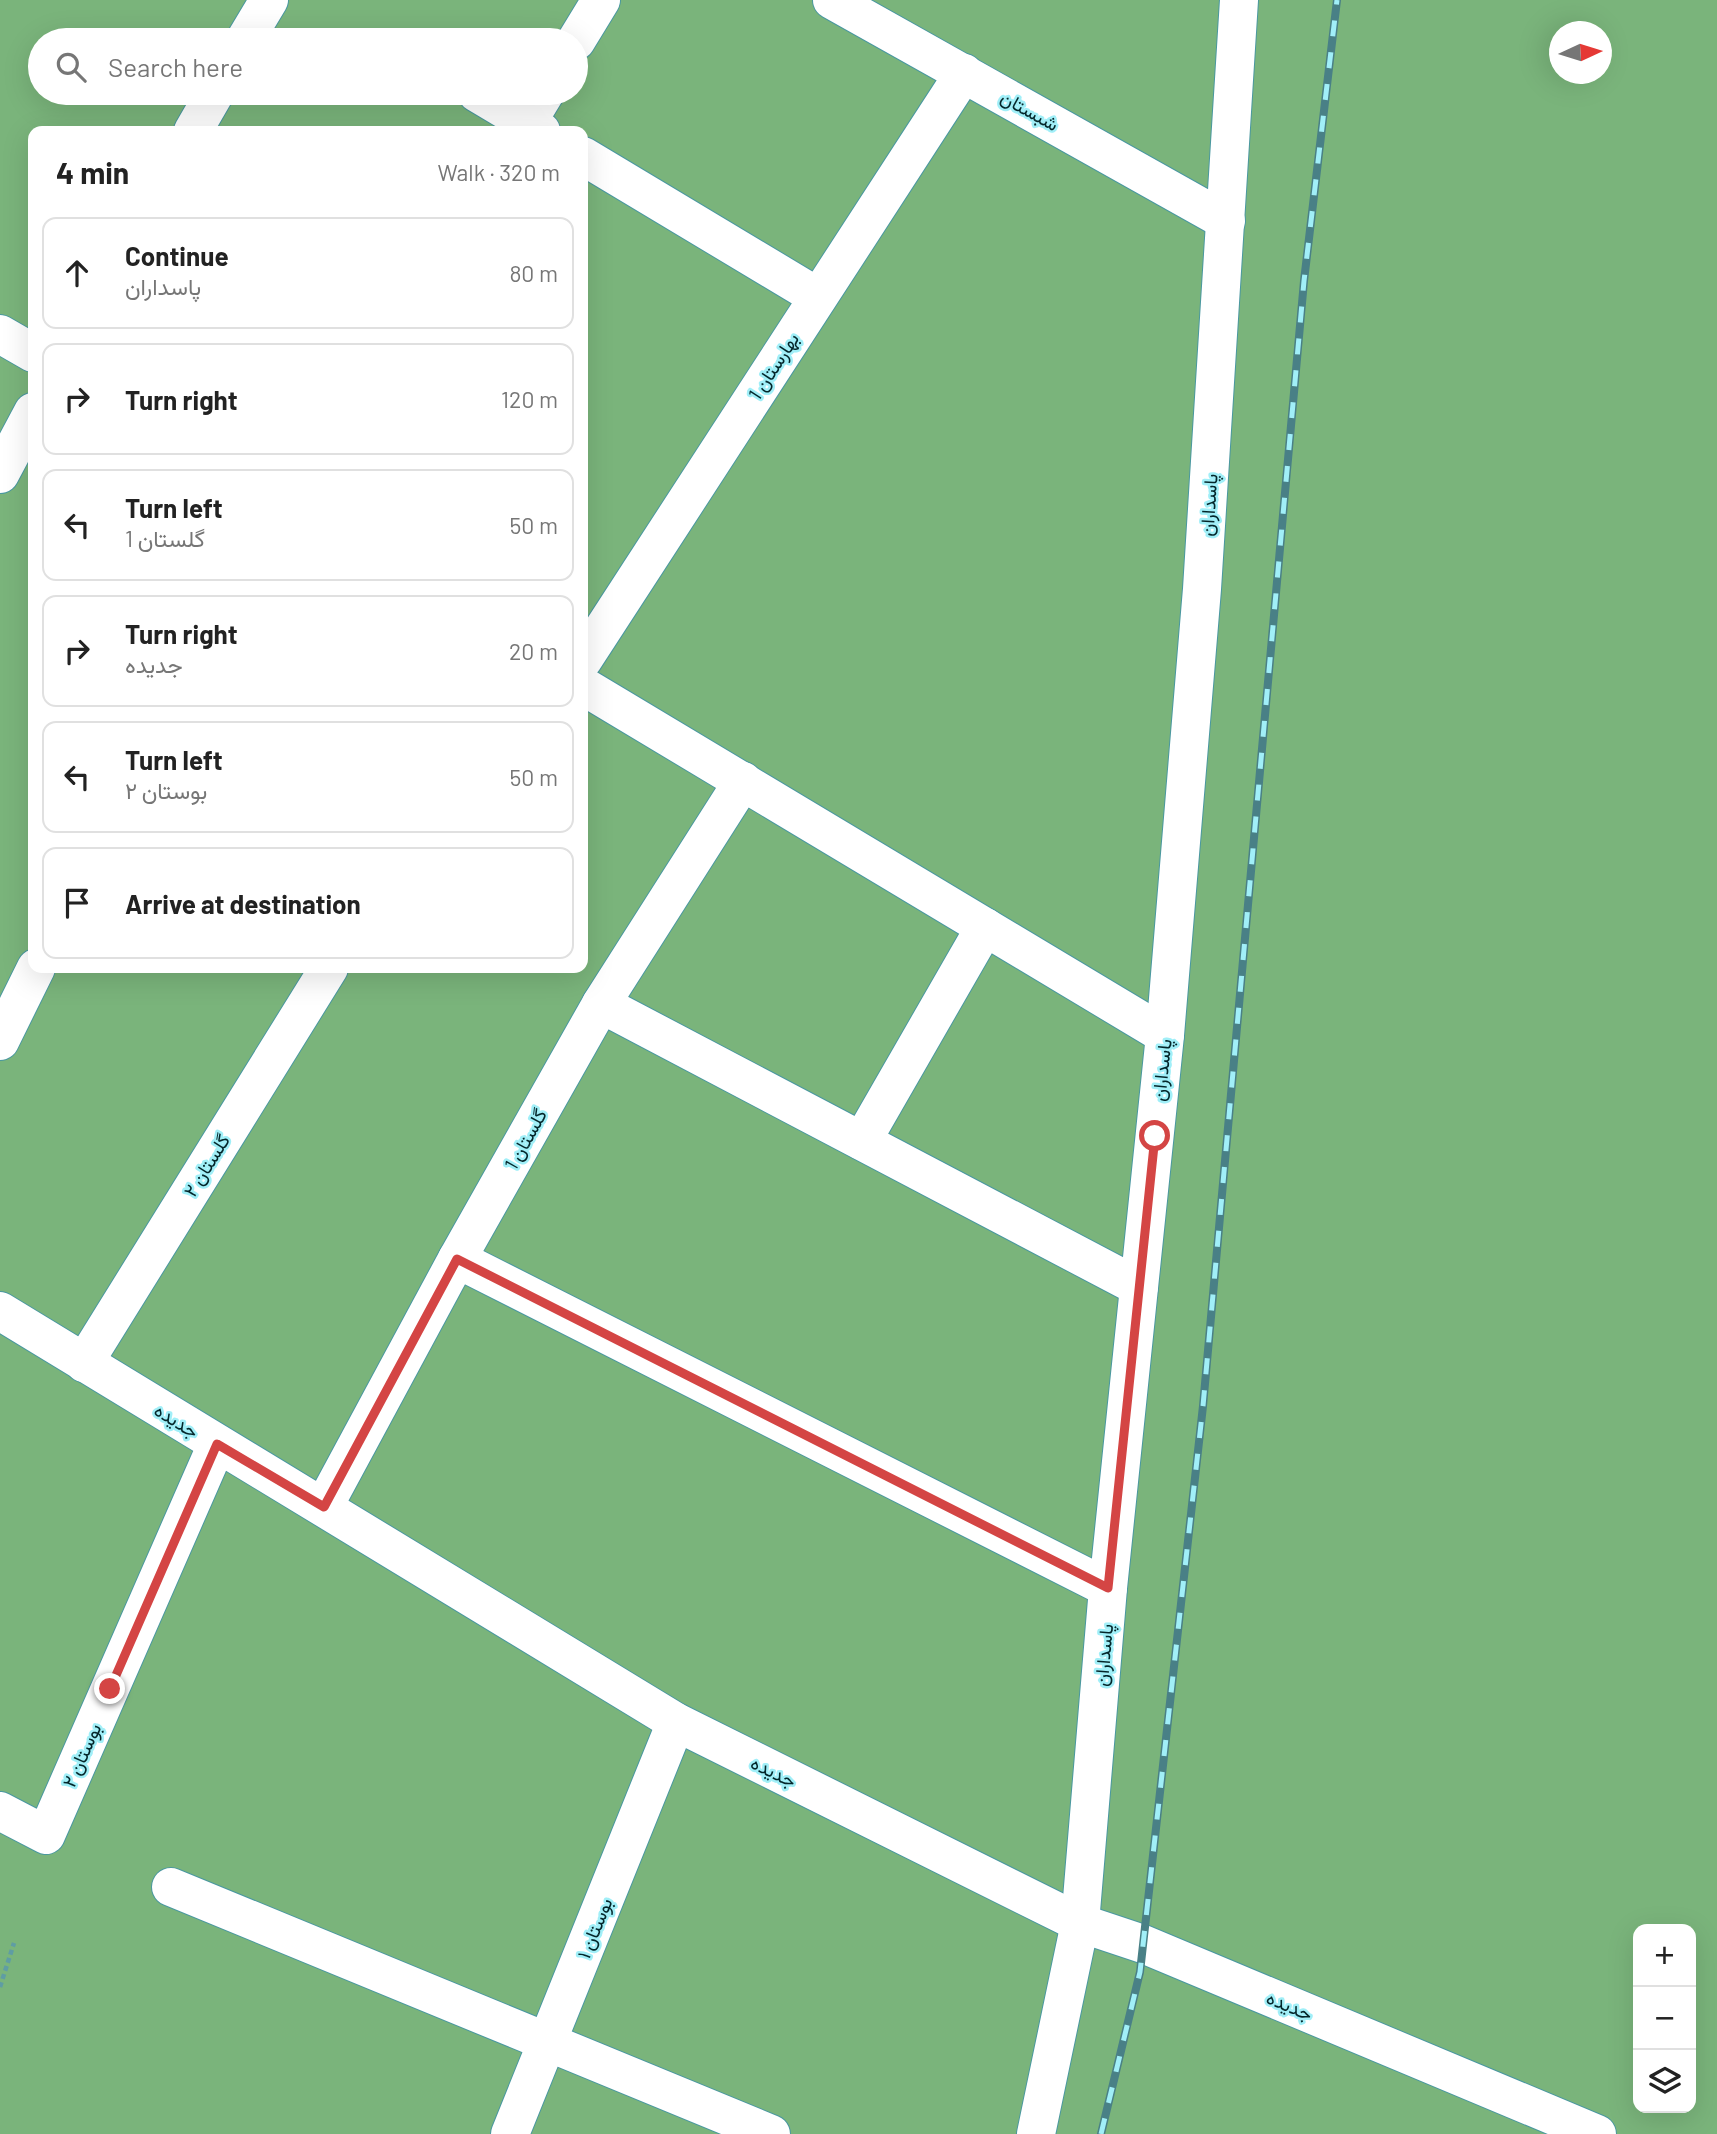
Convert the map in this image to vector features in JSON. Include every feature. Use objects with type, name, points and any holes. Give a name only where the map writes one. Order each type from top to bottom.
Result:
[{"type":"street","points":[[252,28],[269,0]]},
{"type":"street","points":[[584,28],[601,0]]},
{"type":"street","name":"شبستان","points":[[832,0],[1226,221]]},
{"type":"street","name":"پاسداران","points":[[1036,2134],[1080,1923],[1108,1588],[1165,1035],[1203,576],[1239,0]]},
{"type":"street","name":"بهارستان 1","points":[[588,652],[964,73]]},
{"type":"street","points":[[196,126],[208,105]]},
{"type":"street","points":[[502,105],[533,120]]},
{"type":"street","points":[[588,159],[818,297]]},
{"type":"street","points":[[0,334],[28,350]]},
{"type":"street","points":[[0,474],[28,421]]},
{"type":"street","points":[[588,689],[1165,1035]]},
{"type":"street","name":"گلستان 1","points":[[324,1507],[457,1259],[601,1004],[743,781]]},
{"type":"street","points":[[862,1141],[985,927]]},
{"type":"street","points":[[0,1041],[34,973]]},
{"type":"street","name":"گلستان ۲","points":[[84,1363],[326,973]]},
{"type":"street","points":[[601,1004],[1139,1287]]},
{"type":"street","points":[[457,1259],[1108,1588]]},
{"type":"street","name":"جدیده","points":[[0,1311],[676,1722],[1080,1923],[1143,1944],[1598,2134]]},
{"type":"street","name":"بوستان ۲","points":[[0,1811],[46,1835],[217,1444]]},
{"type":"street","name":"بوستان ۱","points":[[510,2134],[676,1722]]},
{"type":"street","points":[[171,1887],[771,2134]]},
{"type":"path","points":[[0,1987],[14,1943]]},
{"type":"green space","points":[[0,0],[1717,0],[1717,2134],[0,2134]]},
{"type":"railway","points":[[1101,2134],[1140,1972],[1203,1406],[1304,281],[1337,0]]},
{"type":"route","points":[[110,1689],[217,1444],[324,1507],[457,1259],[1108,1588],[1155,1136]]}]
